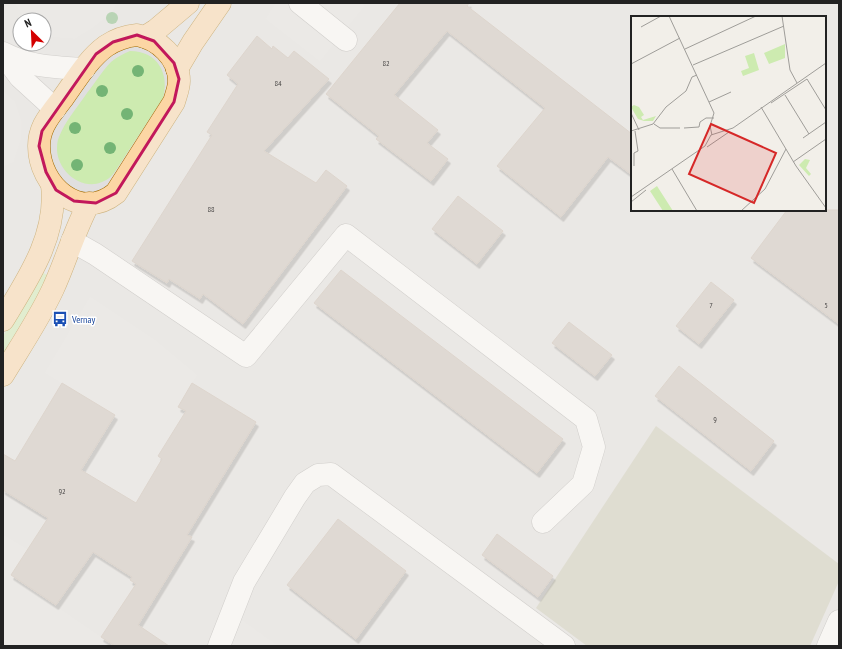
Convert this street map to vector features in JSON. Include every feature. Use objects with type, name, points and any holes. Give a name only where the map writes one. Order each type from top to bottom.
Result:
[{"type":"main road","points":[[146,37],[188,3]]},
{"type":"main road","points":[[177,69],[193,42],[220,3]]},
{"type":"main road","points":[[137,35],[146,37],[161,46],[170,56],[177,69],[179,85],[174,102],[121,186],[109,198],[103,202],[89,204],[67,198],[56,190],[46,172],[39,146],[44,125],[84,68],[96,54],[113,42],[130,36],[137,35]]},
{"type":"main road","points":[[3,320],[40,254],[52,217],[54,204],[52,185]]},
{"type":"main road","points":[[3,375],[53,289],[80,220],[89,204]]},
{"type":"street","points":[[300,3],[346,40]]},
{"type":"street","points":[[3,53],[26,63],[35,65],[84,68]]},
{"type":"street","points":[[3,53],[20,77],[55,108]]},
{"type":"street","points":[[72,241],[95,254],[246,356],[346,235],[586,419],[594,447],[583,484],[543,522]]},
{"type":"street","points":[[219,646],[244,582],[295,497],[305,483],[311,479],[318,475],[332,474],[564,646]]},
{"type":"street","points":[[828,646],[839,621]]},
{"type":"highlighted area","points":[[137,35],[154,41],[174,63],[179,79],[174,102],[116,193],[96,203],[74,201],[56,190],[46,172],[39,146],[42,131],[96,54],[113,42]]},
{"type":"shaded area","points":[[3,3],[839,3],[839,646],[3,646]]},
{"type":"shaded area","points":[[14,3],[117,3],[112,13],[93,28],[75,39],[52,37],[52,12],[20,12]]},
{"type":"shaded area","points":[[275,3],[362,3],[365,6],[320,62],[265,19]]},
{"type":"shaded area","points":[[3,90],[15,101],[22,122],[21,140],[14,162],[3,167]]},
{"type":"shaded area","points":[[90,296],[156,340],[198,375],[178,406],[186,411],[159,456],[162,459],[136,503],[81,470],[114,415],[44,373]]},
{"type":"shaded area","points":[[656,426],[839,564],[839,581],[810,646],[587,646],[536,608]]},
{"type":"shaded area","points":[[3,534],[28,549],[11,575],[115,646],[11,646],[3,641]]},
{"type":"shaded area","points":[[232,613],[279,646],[219,646]]},
{"type":"green space","points":[[130,51],[148,55],[159,65],[165,80],[163,98],[115,172],[104,181],[94,184],[86,184],[72,177],[66,172],[58,158],[58,139],[68,120],[105,69],[113,60]]},
{"type":"green space","points":[[41,272],[50,276],[3,354],[3,336]]},
{"type":"building","points":[[400,3],[469,3],[467,6],[631,133],[631,174],[608,157],[561,217],[497,166],[545,108],[447,31],[394,95],[438,130],[427,143],[448,159],[431,181],[376,139],[379,136],[326,94]]},
{"type":"building","points":[[257,36],[272,49],[273,46],[288,58],[294,51],[329,79],[264,151],[316,183],[326,170],[347,186],[243,324],[203,294],[200,299],[169,279],[167,283],[132,261],[212,135],[207,132],[238,84],[227,75]]},
{"type":"building","points":[[458,196],[503,231],[477,264],[432,229]]},
{"type":"building","points":[[839,210],[839,324],[751,258],[786,211]]},
{"type":"building","points":[[341,270],[563,439],[537,473],[314,303]]},
{"type":"building","points":[[711,282],[734,300],[699,344],[676,326]]},
{"type":"building","points":[[569,322],[612,355],[595,376],[552,343]]},
{"type":"building","points":[[679,366],[774,441],[751,471],[655,396]]},
{"type":"building","points":[[62,383],[115,415],[81,470],[136,503],[162,459],[158,456],[186,411],[178,407],[192,383],[256,422],[187,535],[192,537],[138,625],[169,646],[115,646],[101,637],[136,584],[130,580],[132,577],[93,552],[56,605],[11,575],[48,518],[3,490],[3,454],[15,461]]},
{"type":"building","points":[[338,519],[406,571],[356,639],[287,585]]},
{"type":"building","points":[[497,534],[553,576],[538,597],[482,555]]},
{"type":"place","name":"Vernay","points":[[60,319]]}]
